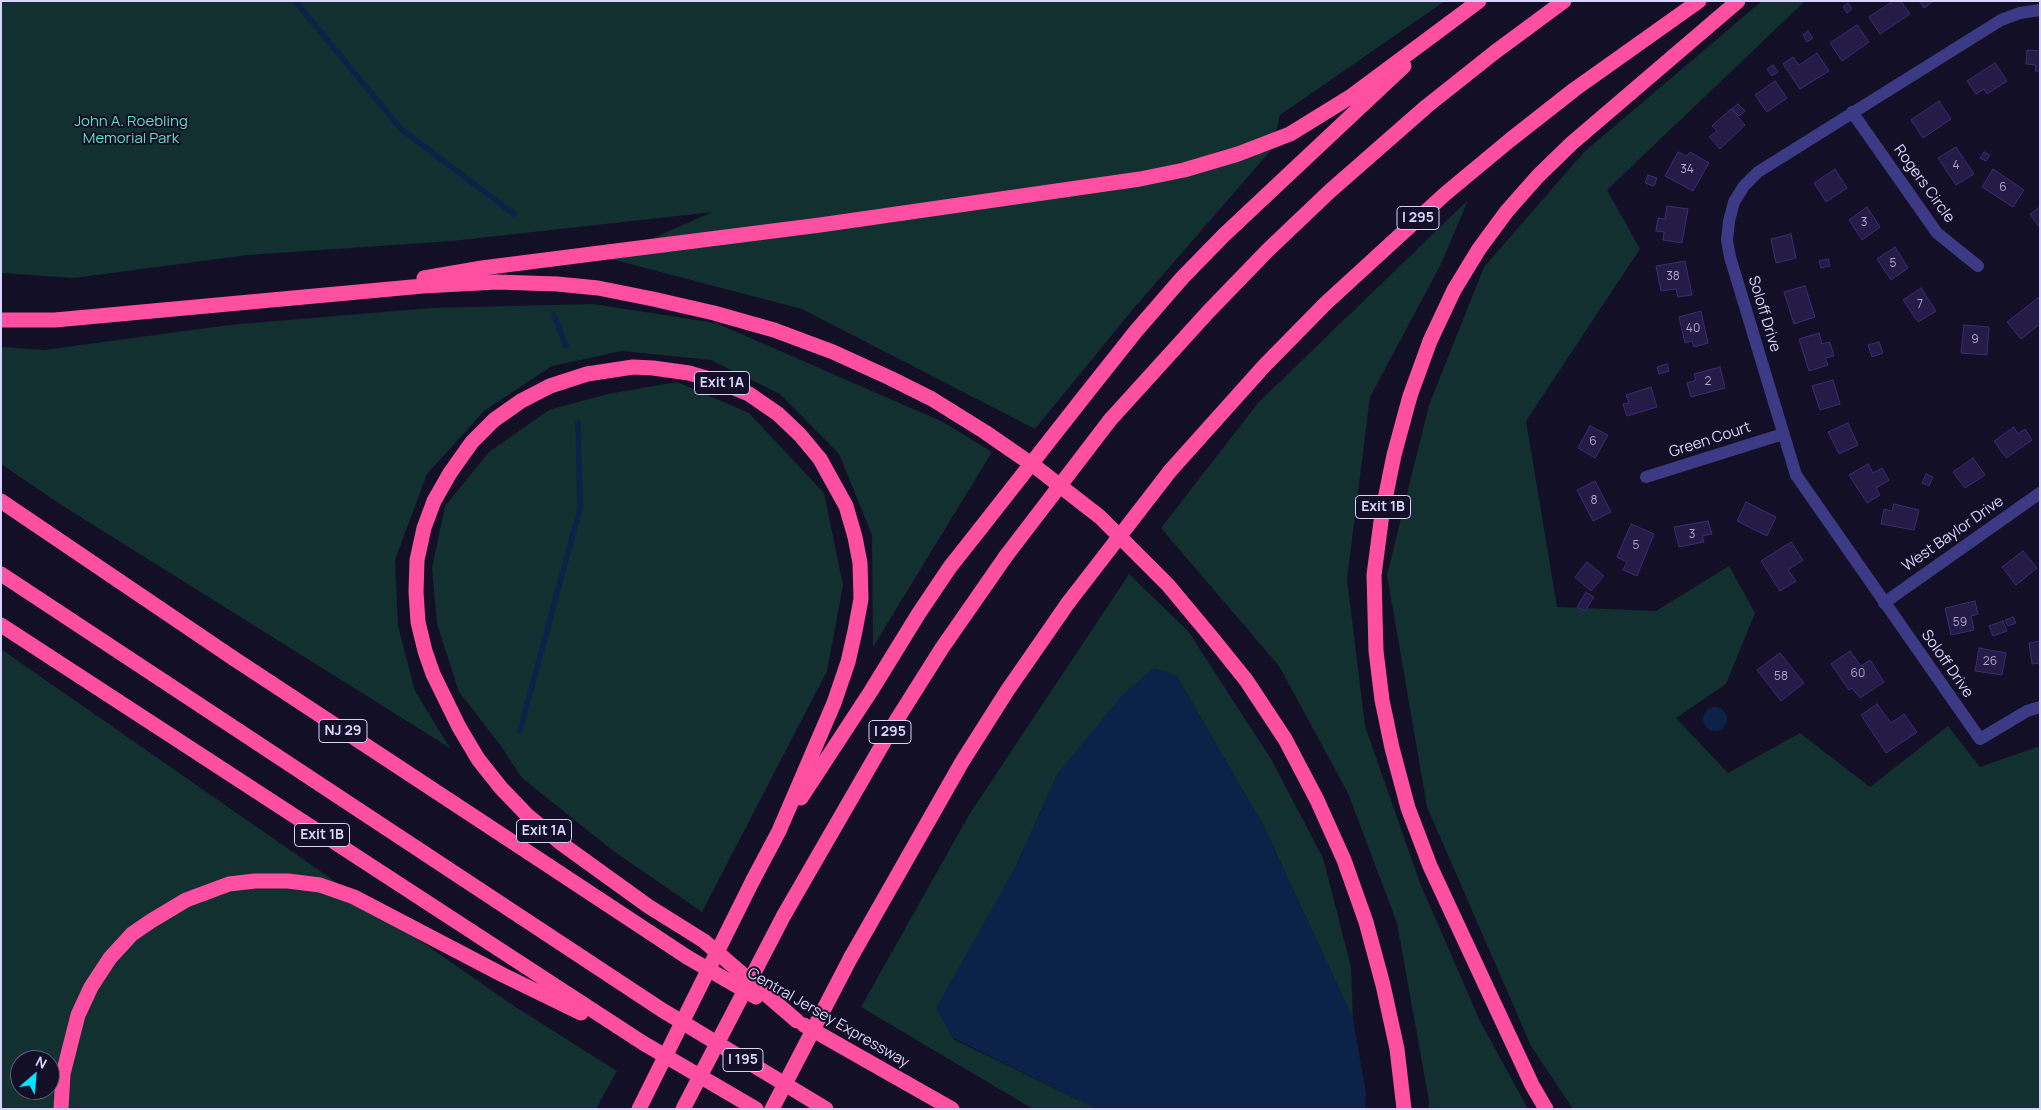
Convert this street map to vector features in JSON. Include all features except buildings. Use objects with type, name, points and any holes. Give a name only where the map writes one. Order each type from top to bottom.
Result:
[{"type":"highway","points":[[288,298],[383,285],[482,268],[820,225],[1140,180],[1184,170],[1238,154],[1290,134],[1350,96],[1479,1]]},
{"type":"highway","name":"I 295","points":[[683,1109],[784,915],[896,721],[942,648],[1006,556],[1110,420],[1215,305],[1330,191],[1427,106],[1564,1]]},
{"type":"highway","name":"I 295","points":[[772,1109],[850,957],[962,762],[1007,691],[1068,603],[1170,471],[1265,366],[1326,303],[1445,194],[1575,89],[1699,1]]},
{"type":"highway","name":"Exit 1B","points":[[1546,1109],[1532,1086],[1430,866],[1408,808],[1392,748],[1382,700],[1376,651],[1374,575],[1382,514],[1394,454],[1410,396],[1426,350],[1454,290],[1479,249],[1507,212],[1558,156],[1738,1]]},
{"type":"highway","points":[[639,1109],[779,831],[950,567],[1086,394],[1163,301],[1224,235],[1453,21]]},
{"type":"highway","points":[[1,320],[55,320],[288,298],[497,282],[556,284],[598,288],[706,311],[774,330],[833,352],[932,400],[977,427],[1037,468],[1100,517],[1168,585],[1246,680],[1285,739],[1317,800],[1344,860],[1366,922],[1387,1003],[1397,1049],[1404,1109]]},
{"type":"highway","name":"Exit 1A","points":[[779,831],[834,703],[848,662],[860,599],[860,563],[855,537],[846,506],[820,459],[800,435],[778,414],[748,394],[689,373],[653,368],[615,369],[587,374],[550,386],[521,401],[494,420],[472,442],[450,473],[434,501],[424,528],[417,560],[416,592],[418,622],[433,674],[459,727],[478,759],[501,788],[527,815],[562,844],[624,889],[704,941],[797,1021]]},
{"type":"highway","name":"Central Jersey Expressway","points":[[1,501],[233,658],[688,957],[952,1109]]},
{"type":"highway","name":"I 195","points":[[1,574],[662,1010],[826,1109]]},
{"type":"highway","name":"Exit 1B","points":[[1,625],[643,1043]]},
{"type":"highway","points":[[61,1109],[63,1074],[78,1014],[91,987],[110,958],[132,934],[186,900],[229,884],[255,881],[288,881],[320,885],[354,897],[502,975],[643,1043],[756,1109]]},
{"type":"street","name":"Soloff Drive","points":[[2040,10],[2020,13],[2001,20],[1758,172],[1744,186],[1734,202],[1729,221],[1728,240],[1730,257],[1796,474],[1980,739],[2027,711],[2040,707]]},
{"type":"street","name":"Rogers Circle","points":[[1852,112],[1937,233],[1978,266]]},
{"type":"street","name":"Green Court","points":[[1646,477],[1783,434]]},
{"type":"street","name":"West Baylor Drive","points":[[1884,603],[2040,493]]},
{"type":"green space","name":"John A. Roebling Memorial Park","points":[[1,1],[1445,1],[1280,115],[1272,149],[1134,308],[1035,429],[802,309],[607,258],[713,212],[452,241],[248,255],[73,278],[1,273]]},
{"type":"green space","points":[[1762,1],[1805,1],[1607,190],[1640,249],[1526,421],[1557,607],[1656,611],[1729,566],[1755,613],[1726,684],[1676,718],[1728,773],[1800,733],[1870,787],[1948,726],[1980,767],[2040,746],[2040,1109],[1573,1109],[1531,1046],[1427,807],[1387,575],[1429,405],[1484,267],[1584,152]]},
{"type":"green space","points":[[1468,200],[1442,262],[1370,397],[1347,579],[1365,726],[1420,883],[1480,1021],[1528,1109],[1429,1109],[1397,923],[1348,793],[1279,666],[1161,528],[1258,403]]},
{"type":"green space","points":[[593,304],[716,323],[943,422],[992,452],[873,647],[872,535],[839,454],[780,394],[711,360],[622,351],[552,366],[484,411],[427,474],[395,560],[398,626],[415,691],[450,748],[63,506],[1,464],[1,347],[44,350],[229,325],[431,308]]},
{"type":"green space","points":[[677,382],[749,413],[824,493],[843,585],[827,671],[702,912],[612,850],[522,778],[501,746],[459,692],[437,624],[432,568],[445,506],[489,452],[549,410],[608,394]]},
{"type":"green space","points":[[1129,574],[1188,631],[1271,759],[1323,858],[1351,967],[1353,1019],[1264,827],[1176,675],[1058,773],[1017,864],[953,1039],[1097,1109],[1033,1109],[861,1007],[969,815]]},
{"type":"green space","points":[[1,649],[514,1006],[617,1071],[596,1109],[1,1109]]},
{"type":"water","points":[[1154,668],[1176,675],[1264,827],[1353,1019],[1366,1093],[1365,1109],[1097,1109],[953,1038],[936,1008],[1017,864],[1058,773],[1124,693]]},
{"type":"water","points":[[1715,707],[1724,710],[1727,719],[1724,728],[1715,731],[1706,728],[1703,719],[1706,710]]},
{"type":"waterway","points":[[295,1],[401,129],[514,214]]},
{"type":"waterway","points":[[554,315],[566,346]]},
{"type":"waterway","points":[[520,731],[580,508],[578,423]]}]
